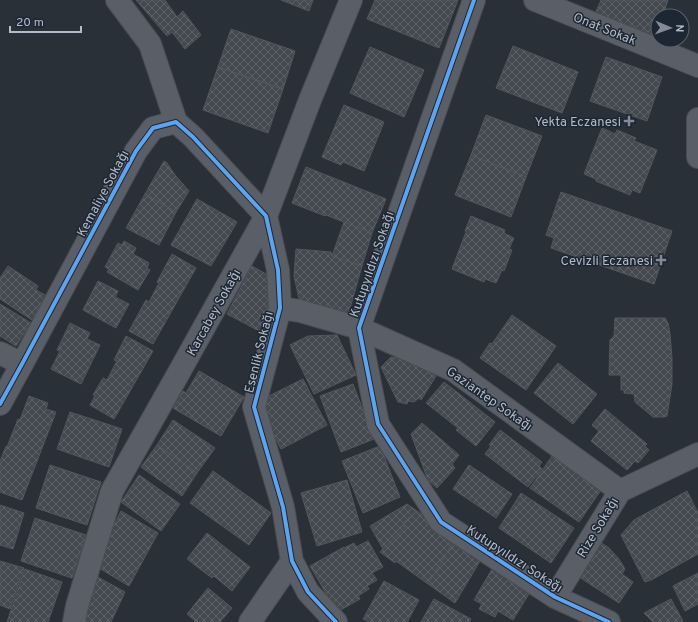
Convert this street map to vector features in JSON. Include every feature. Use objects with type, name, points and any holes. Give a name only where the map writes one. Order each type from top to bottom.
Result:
[{"type":"street","points":[[117,0],[150,44],[176,122],[193,137],[266,216]]},
{"type":"street","name":"Karcabey Sokağı","points":[[74,622],[77,606],[112,491],[266,216],[310,100],[351,0]]},
{"type":"street","name":"Kutupyıldızı Sokağı","points":[[474,0],[359,328],[378,424],[441,522],[555,597],[609,622]]},
{"type":"street","name":"Onat Sokak","points":[[535,0],[698,66]]},
{"type":"street","points":[[698,119],[698,157]]},
{"type":"street","name":"Kemaliye Sokağı","points":[[0,404],[136,151],[153,128],[176,122]]},
{"type":"street","name":"Esenlik Sokağı","points":[[266,216],[278,270],[280,308],[254,407],[283,507],[292,561],[308,592],[336,622]]},
{"type":"street","name":"Gaziantep Sokağı","points":[[280,308],[300,311],[359,328],[453,370],[620,491]]},
{"type":"street","points":[[0,353],[22,364]]},
{"type":"street","name":"Rize Sokağı","points":[[555,597],[620,491],[698,454]]},
{"type":"street","points":[[250,622],[292,561]]},
{"type":"building","points":[[136,0],[165,0],[177,17],[183,11],[201,35],[185,49],[172,32],[167,36]]},
{"type":"building","points":[[281,0],[313,0],[309,11]]},
{"type":"building","points":[[375,0],[458,0],[439,48],[367,19]]},
{"type":"building","points":[[601,0],[668,0],[665,8],[650,8],[650,33],[595,14]]},
{"type":"building","points":[[231,29],[295,51],[283,89],[218,67]]},
{"type":"building","points":[[513,46],[578,72],[562,113],[496,88]]},
{"type":"building","points":[[370,47],[424,70],[404,117],[350,93]]},
{"type":"building","points":[[606,57],[662,77],[647,121],[590,101]]},
{"type":"building","points":[[218,67],[283,89],[268,133],[203,110]]},
{"type":"building","points":[[344,105],[384,122],[364,171],[343,162],[341,165],[322,157]]},
{"type":"building","points":[[486,115],[542,136],[526,177],[471,155]]},
{"type":"building","points":[[602,128],[615,134],[617,130],[636,138],[634,141],[657,150],[640,193],[632,190],[630,195],[596,181],[596,179],[584,174]]},
{"type":"building","points":[[471,155],[526,177],[511,217],[455,195]]},
{"type":"building","points":[[164,161],[189,191],[176,212],[145,194]]},
{"type":"building","points":[[306,167],[386,199],[372,233],[292,203]]},
{"type":"building","points":[[561,192],[672,231],[654,284],[551,248],[554,238],[546,235]]},
{"type":"building","points":[[145,194],[176,212],[159,245],[126,228]]},
{"type":"building","points":[[197,199],[237,222],[211,266],[171,245]]},
{"type":"building","points":[[471,216],[505,230],[504,233],[514,238],[509,249],[512,250],[504,271],[502,270],[496,283],[485,279],[484,282],[452,269]]},
{"type":"building","points":[[344,222],[372,233],[362,266],[332,256]]},
{"type":"building","points":[[124,241],[136,248],[133,254],[149,263],[147,268],[150,270],[138,290],[107,272],[109,269],[105,267],[118,243],[122,245]]},
{"type":"building","points":[[296,249],[331,252],[332,256],[362,266],[348,315],[300,303],[294,276]]},
{"type":"building","points":[[172,254],[196,268],[153,344],[129,331],[146,300],[149,302],[159,283],[157,282]]},
{"type":"building","points":[[8,266],[38,286],[36,290],[47,296],[32,320],[0,299],[0,278]]},
{"type":"building","points":[[252,266],[271,277],[274,305],[263,333],[227,314]]},
{"type":"building","points":[[98,281],[118,291],[115,297],[129,304],[116,328],[83,310]]},
{"type":"building","points":[[0,304],[31,323],[16,346],[0,336]]},
{"type":"building","points":[[512,315],[556,346],[526,390],[480,358],[490,343],[492,344]]},
{"type":"building","points":[[615,318],[665,318],[668,323],[672,358],[672,384],[667,416],[653,417],[635,402],[634,394],[624,393],[624,390],[621,390],[621,375],[609,375],[610,340],[614,336]]},
{"type":"building","points":[[70,323],[90,333],[87,339],[100,345],[81,384],[51,369],[60,351],[57,350]]},
{"type":"building","points":[[337,335],[356,375],[314,394],[290,345],[308,336]]},
{"type":"building","points":[[126,336],[153,351],[114,419],[90,405],[95,396],[93,395],[103,378],[107,380],[117,361],[114,360]]},
{"type":"building","points":[[391,357],[428,363],[436,376],[421,400],[419,398],[414,402],[408,401],[407,404],[398,402],[381,367]]},
{"type":"building","points":[[558,363],[597,394],[573,424],[534,393]]},
{"type":"building","points":[[199,371],[244,397],[221,436],[173,408],[183,391],[186,393]]},
{"type":"building","points":[[303,379],[327,425],[281,449],[260,408],[261,400]]},
{"type":"building","points":[[444,382],[495,422],[476,446],[456,430],[458,428],[426,403]]},
{"type":"building","points":[[353,384],[374,439],[341,452],[320,396]]},
{"type":"building","points":[[29,396],[48,403],[46,409],[56,412],[22,500],[0,492],[0,461],[18,419],[20,420]]},
{"type":"building","points":[[605,409],[647,444],[645,446],[649,450],[638,463],[635,461],[627,470],[591,441],[599,431],[592,425]]},
{"type":"building","points":[[70,412],[122,429],[109,467],[57,449]]},
{"type":"building","points":[[173,420],[215,448],[197,473],[157,445]]},
{"type":"building","points":[[422,423],[459,455],[452,464],[455,468],[437,488],[428,480],[411,434]]},
{"type":"building","points":[[500,430],[542,462],[539,466],[542,469],[528,487],[485,454],[491,446],[489,445]]},
{"type":"building","points":[[157,445],[197,473],[182,496],[141,467]]},
{"type":"building","points":[[380,446],[400,497],[363,513],[342,461]]},
{"type":"building","points":[[552,456],[601,490],[579,522],[530,488]]},
{"type":"building","points":[[50,465],[101,482],[87,525],[36,508]]},
{"type":"building","points":[[469,465],[512,494],[496,518],[453,489]]},
{"type":"building","points":[[213,471],[271,513],[249,545],[190,503]]},
{"type":"building","points":[[139,475],[180,504],[161,531],[121,502]]},
{"type":"building","points":[[347,480],[362,532],[317,546],[301,493]]},
{"type":"building","points":[[687,491],[698,513],[698,554],[645,582],[621,535],[634,520]]},
{"type":"building","points":[[521,493],[574,528],[551,563],[499,528]]},
{"type":"building","points":[[407,504],[417,511],[403,523],[405,528],[383,549],[370,526]]},
{"type":"building","points":[[0,505],[24,513],[13,549],[0,545]]},
{"type":"building","points":[[121,511],[158,533],[129,586],[94,565]]},
{"type":"building","points":[[417,511],[456,538],[428,584],[396,561],[395,563],[380,552],[405,528],[403,523]]},
{"type":"building","points":[[35,518],[86,535],[72,578],[21,561]]},
{"type":"building","points":[[207,533],[250,567],[232,591],[214,576],[212,578],[187,559]]},
{"type":"building","points":[[456,538],[483,556],[455,603],[428,584]]},
{"type":"building","points":[[594,538],[609,548],[619,559],[625,569],[622,574],[633,582],[619,603],[573,573]]},
{"type":"building","points":[[368,541],[383,567],[372,573],[377,580],[367,586],[369,589],[358,596],[360,599],[337,612],[310,566],[344,547],[354,543],[356,547]]},
{"type":"building","points":[[0,561],[24,568],[10,609],[0,605]]},
{"type":"building","points":[[25,569],[62,582],[48,622],[7,622]]},
{"type":"building","points":[[492,569],[530,592],[513,620],[498,611],[495,617],[479,609],[482,604],[474,600]]},
{"type":"building","points":[[698,573],[698,604],[685,611],[673,586]]},
{"type":"building","points":[[94,575],[125,592],[111,622],[80,622]]},
{"type":"building","points":[[384,581],[419,600],[407,622],[369,622],[363,619]]},
{"type":"building","points":[[208,588],[232,608],[220,622],[194,622],[195,621],[187,614]]},
{"type":"building","points":[[434,599],[471,619],[469,622],[421,622]]},
{"type":"building","points":[[671,599],[683,621],[653,622],[644,613]]},
{"type":"cycle path","points":[[474,0],[359,328],[378,424],[441,522],[555,597],[609,622]]},
{"type":"cycle path","points":[[0,404],[136,151],[153,128],[176,122],[193,137],[266,216],[278,270],[280,308],[254,407],[283,507],[292,561],[308,592],[336,622]]},
{"type":"place","name":"Yekta Eczanesi","points":[[629,121]]},
{"type":"place","name":"Cevizli Eczanesi","points":[[661,260]]}]
